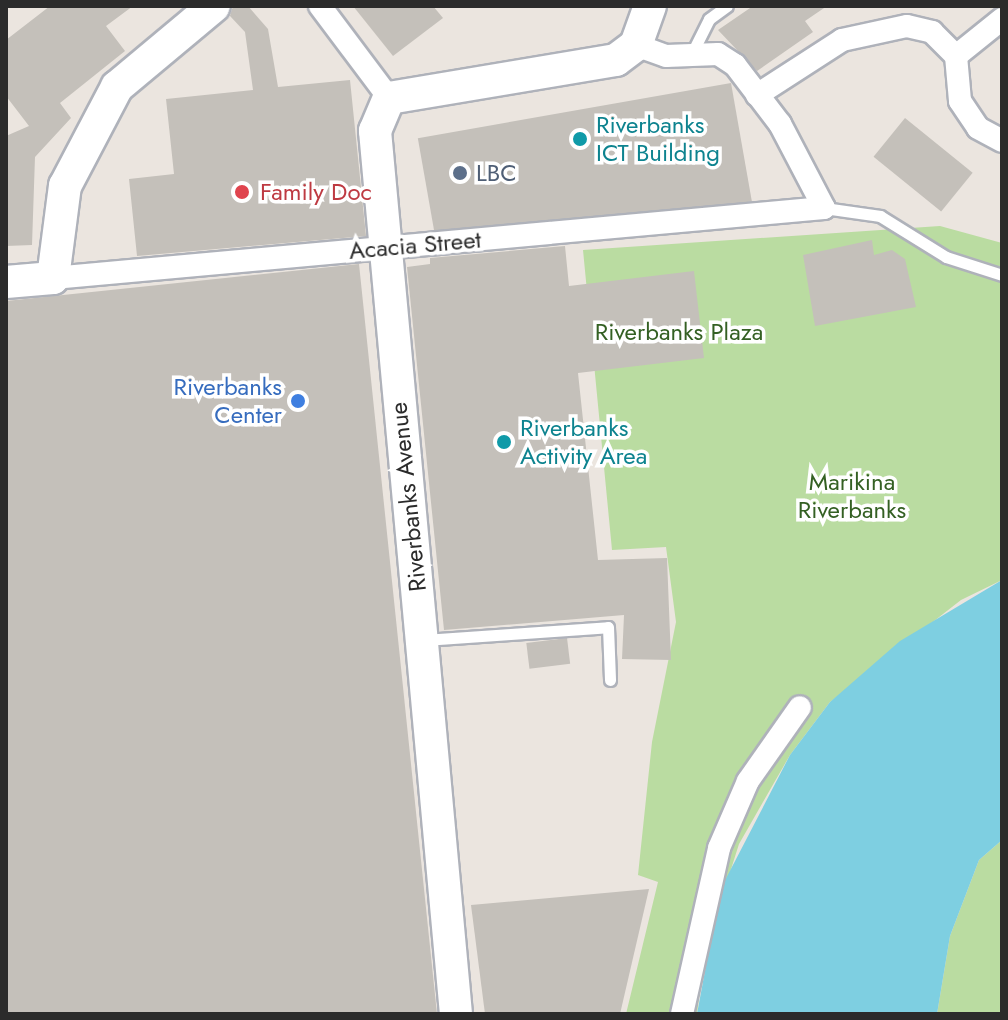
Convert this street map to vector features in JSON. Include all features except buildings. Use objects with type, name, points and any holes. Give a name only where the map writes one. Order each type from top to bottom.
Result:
[{"type":"street","points":[[53,278],[65,186],[117,87],[214,6]]},
{"type":"street","points":[[320,6],[389,98],[461,81],[604,65],[636,45],[650,6]]},
{"type":"street","points":[[956,56],[1002,19]]},
{"type":"street","points":[[757,95],[842,40],[907,26],[932,32],[956,56],[960,101],[978,128],[1002,141]]},
{"type":"street","points":[[636,45],[666,56],[718,54],[757,95],[824,208]]},
{"type":"street","name":"Riverbanks Avenue","points":[[389,98],[375,131],[383,247],[424,640],[456,1014]]},
{"type":"street","name":"Acacia Street","points":[[6,282],[824,208]]},
{"type":"street","points":[[682,1014],[719,848],[748,781],[800,707]]},
{"type":"lane","points":[[691,55],[709,19],[727,6]]},
{"type":"lane","points":[[824,208],[880,216],[946,257],[1002,275]]},
{"type":"lane","points":[[424,640],[608,627],[610,680]]},
{"type":"green space","name":"Marikina Riverbanks","points":[[940,226],[1002,243],[1002,580],[961,600],[830,702],[790,755],[739,844],[705,951],[697,1014],[626,1014],[658,882],[638,875],[652,742],[676,622],[666,547],[612,550],[583,250]]},
{"type":"green space","points":[[1002,840],[1002,1014],[937,1014],[950,936],[979,860]]},
{"type":"water","points":[[1002,580],[1002,840],[979,860],[950,936],[937,1014],[697,1014],[720,890],[790,755],[830,702],[900,641]]},
{"type":"place","name":"Riverbanks ICT Building","points":[[580,139]]},
{"type":"place","name":"LBC","points":[[460,173]]},
{"type":"place","name":"Family Doc","points":[[242,192]]},
{"type":"place","name":"Riverbanks Center","points":[[298,401]]},
{"type":"place","name":"Riverbanks Activity Area","points":[[504,442]]},
{"type":"park label","name":"Riverbanks Plaza","points":[[679,332]]}]
